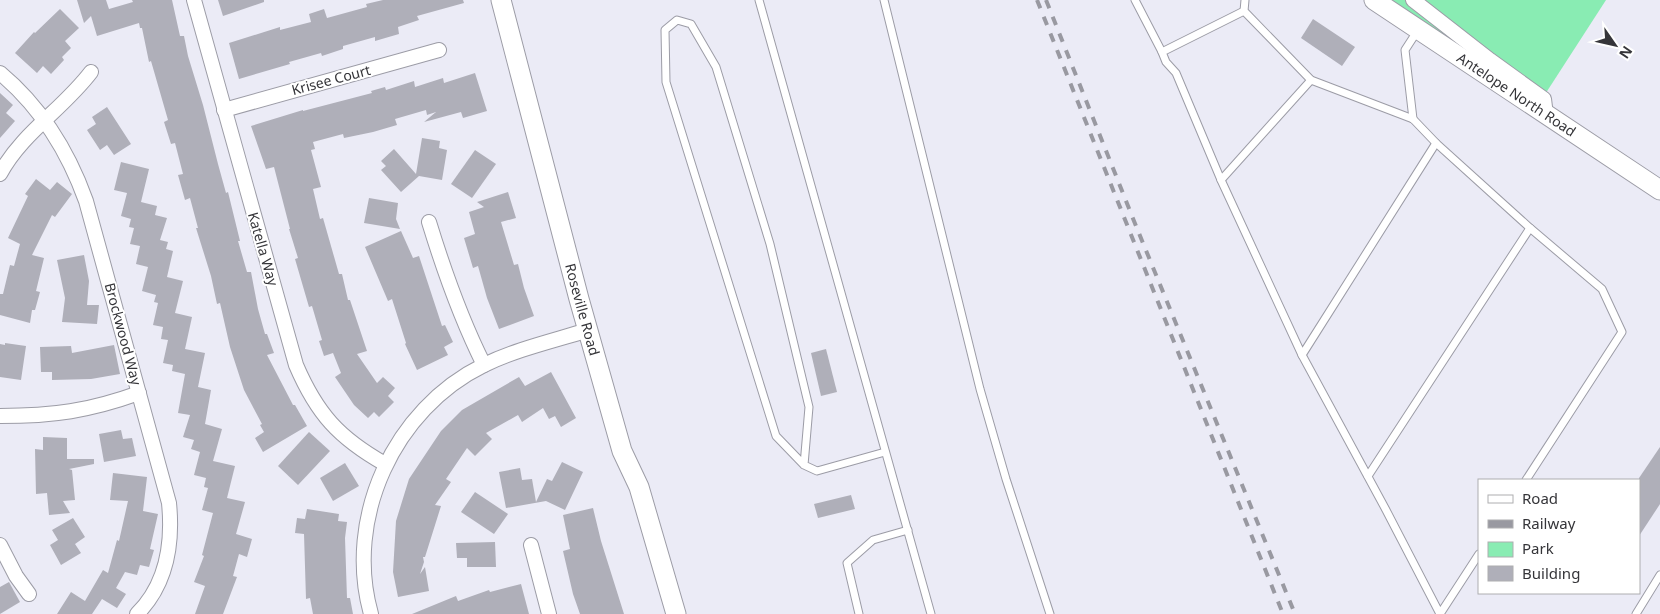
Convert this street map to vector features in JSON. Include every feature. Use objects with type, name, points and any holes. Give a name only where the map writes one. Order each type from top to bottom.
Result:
[{"type":"main road","name":"Roseville Road","points":[[501,0],[622,451],[639,487],[676,614]]},
{"type":"main road","name":"Antelope North Road","points":[[1374,0],[1660,190]]},
{"type":"street","name":"Katella Way","points":[[194,0],[296,365],[305,388],[325,418],[342,435],[361,451],[385,464]]},
{"type":"street","points":[[1413,0],[1490,60],[1544,98],[1546,115]]},
{"type":"street","name":"Krisee Court","points":[[224,110],[439,50]]},
{"type":"street","points":[[0,174],[19,145],[73,94],[91,72]]},
{"type":"street","name":"Brockwood Way","points":[[0,73],[30,101],[45,120],[66,152],[83,193],[169,504],[171,526],[167,559],[160,581],[149,600],[137,614]]},
{"type":"street","points":[[429,222],[456,304],[484,365]]},
{"type":"street","points":[[370,614],[364,576],[366,531],[370,508],[385,464],[406,430],[428,404],[464,376],[484,365],[588,330]]},
{"type":"street","points":[[0,416],[56,414],[104,405],[139,393]]},
{"type":"street","points":[[0,545],[28,594]]},
{"type":"street","points":[[532,545],[549,614]]},
{"type":"lane","points":[[759,0],[931,614]]},
{"type":"lane","points":[[884,0],[980,389],[1006,479],[1050,614]]},
{"type":"lane","points":[[1134,0],[1166,62],[1176,73],[1221,180],[1302,354],[1440,614],[1478,556]]},
{"type":"lane","points":[[1245,0],[1244,11],[1311,80],[1413,119],[1436,143],[1530,228],[1602,289],[1622,332],[1527,479]]},
{"type":"lane","points":[[1162,52],[1244,11]]},
{"type":"lane","points":[[804,465],[809,407],[770,244],[716,67],[691,24],[676,20],[665,30],[666,82],[776,436],[804,465],[817,471],[885,452]]},
{"type":"lane","points":[[1413,119],[1405,50],[1418,30]]},
{"type":"lane","points":[[1221,180],[1311,80]]},
{"type":"lane","points":[[1302,354],[1436,143]]},
{"type":"lane","points":[[1368,476],[1530,228]]},
{"type":"lane","points":[[859,614],[847,563],[874,540],[908,530]]},
{"type":"lane","points":[[1636,614],[1660,575]]},
{"type":"green space","points":[[1391,0],[1606,0],[1542,99]]},
{"type":"building","points":[[77,0],[106,0],[109,9],[133,2],[132,0],[172,0],[180,36],[184,36],[226,193],[228,192],[240,241],[238,241],[247,272],[251,272],[265,334],[267,334],[274,353],[267,355],[293,405],[295,405],[307,426],[263,452],[255,438],[264,432],[260,425],[262,424],[244,390],[230,347],[220,303],[217,304],[211,276],[196,228],[198,228],[190,198],[185,200],[178,175],[183,174],[175,143],[171,144],[164,122],[168,120],[151,61],[149,62],[142,28],[140,28],[139,23],[97,36],[91,16],[84,23]]},
{"type":"building","points":[[218,0],[264,0],[264,2],[223,16]]},
{"type":"building","points":[[383,0],[463,0],[464,3],[417,16],[419,20],[398,27],[399,34],[375,41],[375,37],[343,46],[343,49],[322,56],[321,53],[239,79],[229,43],[280,27],[280,30],[311,22],[309,14],[324,9],[327,18],[367,7],[366,4]]},
{"type":"building","points":[[60,9],[79,28],[65,41],[71,48],[62,57],[64,60],[51,74],[43,66],[37,73],[15,53],[34,32]]},
{"type":"building","points":[[1313,19],[1355,47],[1342,66],[1301,38]]},
{"type":"building","points":[[475,73],[487,111],[463,118],[461,112],[424,122],[436,112],[427,115],[426,110],[395,119],[397,125],[373,132],[344,138],[343,134],[313,142],[315,149],[311,150],[321,187],[313,189],[320,219],[323,218],[339,274],[342,274],[348,300],[350,300],[367,351],[357,354],[377,383],[383,377],[395,388],[388,396],[394,402],[379,417],[374,412],[368,418],[354,405],[335,377],[341,373],[333,353],[324,356],[319,341],[322,340],[312,306],[309,307],[295,259],[298,258],[274,167],[266,169],[251,126],[303,110],[372,93],[371,91],[385,87],[386,90],[414,81],[415,87],[443,78],[444,83]]},
{"type":"building","points":[[0,93],[13,105],[6,113],[15,121],[0,138]]},
{"type":"building","points":[[107,107],[131,144],[114,155],[107,145],[100,150],[87,130],[96,124],[92,117]]},
{"type":"building","points":[[422,138],[440,141],[439,148],[447,150],[442,180],[419,176],[401,192],[381,170],[386,166],[381,161],[394,149],[416,174]]},
{"type":"building","points":[[475,150],[496,164],[472,198],[451,184]]},
{"type":"building","points":[[121,162],[149,169],[141,202],[157,206],[155,215],[167,218],[160,240],[168,242],[166,249],[173,251],[167,277],[183,281],[175,313],[192,317],[185,349],[205,353],[198,387],[211,390],[205,424],[222,429],[213,461],[235,466],[227,498],[245,502],[236,534],[252,539],[247,557],[239,554],[233,576],[237,577],[223,614],[195,614],[205,586],[194,582],[204,556],[202,555],[213,513],[202,510],[208,488],[204,487],[206,478],[194,475],[200,452],[191,449],[194,440],[183,437],[190,415],[178,413],[185,374],[172,371],[173,365],[163,363],[168,340],[161,339],[163,327],[153,325],[158,303],[154,302],[156,295],[142,291],[148,267],[136,264],[140,246],[130,244],[134,228],[129,227],[131,219],[121,216],[127,193],[114,190]]},
{"type":"building","points":[[36,179],[50,190],[57,182],[72,194],[55,217],[52,215],[32,255],[44,258],[36,291],[40,292],[35,310],[32,310],[30,323],[0,315],[0,294],[3,294],[10,265],[14,266],[20,244],[8,238],[28,196],[25,194]]},
{"type":"building","points":[[508,192],[516,218],[501,222],[514,265],[518,264],[534,316],[499,329],[487,298],[478,266],[473,268],[464,238],[475,234],[469,212],[484,207],[477,202]]},
{"type":"building","points":[[369,198],[398,203],[396,219],[400,229],[364,223]]},
{"type":"building","points":[[401,231],[413,258],[419,256],[442,326],[445,325],[453,342],[444,347],[448,355],[417,370],[405,344],[392,299],[388,301],[365,247]]},
{"type":"building","points":[[84,255],[89,281],[87,305],[99,305],[97,324],[62,322],[65,298],[57,260]]},
{"type":"building","points":[[5,343],[26,346],[21,380],[0,377],[0,344],[5,345]]},
{"type":"building","points":[[114,345],[120,374],[91,379],[52,380],[52,372],[41,372],[40,347],[71,346],[72,353]]},
{"type":"building","points":[[826,349],[837,392],[821,396],[811,353]]},
{"type":"building","points":[[551,372],[576,418],[561,427],[555,416],[549,419],[543,408],[522,422],[518,415],[486,433],[492,439],[475,456],[467,448],[446,479],[451,482],[435,505],[441,506],[425,557],[423,557],[424,562],[420,574],[425,567],[429,591],[398,597],[393,572],[396,521],[409,479],[441,431],[462,410],[519,377],[525,386]]},
{"type":"building","points":[[121,430],[123,439],[132,438],[136,456],[104,462],[99,434]]},
{"type":"building","points":[[309,432],[330,451],[298,485],[278,466]]},
{"type":"building","points":[[43,437],[67,438],[67,459],[94,459],[94,464],[69,469],[72,470],[75,500],[63,501],[70,513],[49,515],[47,493],[36,494],[35,449],[43,450]]},
{"type":"building","points":[[1660,447],[1660,504],[1640,534],[1640,479]]},
{"type":"building","points":[[562,462],[583,472],[565,510],[546,501],[506,508],[499,472],[520,468],[522,480],[532,479],[536,502],[547,479],[552,481]]},
{"type":"building","points":[[345,463],[359,486],[333,501],[320,478]]},
{"type":"building","points":[[113,473],[147,477],[143,511],[158,514],[150,549],[154,550],[149,567],[140,565],[137,575],[125,572],[116,588],[126,594],[117,608],[102,599],[92,614],[57,614],[71,592],[85,601],[103,570],[108,573],[117,540],[119,541],[128,501],[110,500]]},
{"type":"building","points":[[475,492],[508,514],[494,534],[461,512]]},
{"type":"building","points":[[851,495],[855,509],[818,518],[814,504]]},
{"type":"building","points":[[593,508],[601,541],[624,614],[580,614],[573,594],[563,551],[570,549],[563,515]]},
{"type":"building","points":[[307,509],[339,514],[338,521],[347,522],[345,538],[347,598],[350,598],[353,614],[313,614],[310,598],[306,599],[304,534],[295,533],[297,518],[305,519]]},
{"type":"building","points":[[73,518],[85,537],[75,544],[81,553],[61,565],[50,545],[58,540],[52,530]]},
{"type":"building","points":[[495,542],[496,567],[467,567],[467,558],[457,558],[456,543]]},
{"type":"building","points":[[9,582],[20,602],[0,614],[0,587]]},
{"type":"building","points":[[521,584],[529,614],[412,614],[456,596],[458,601],[489,590],[490,592]]},
{"type":"railway","points":[[1037,0],[1283,614]]},
{"type":"railway","points":[[1046,0],[1136,226],[1295,614]]}]
